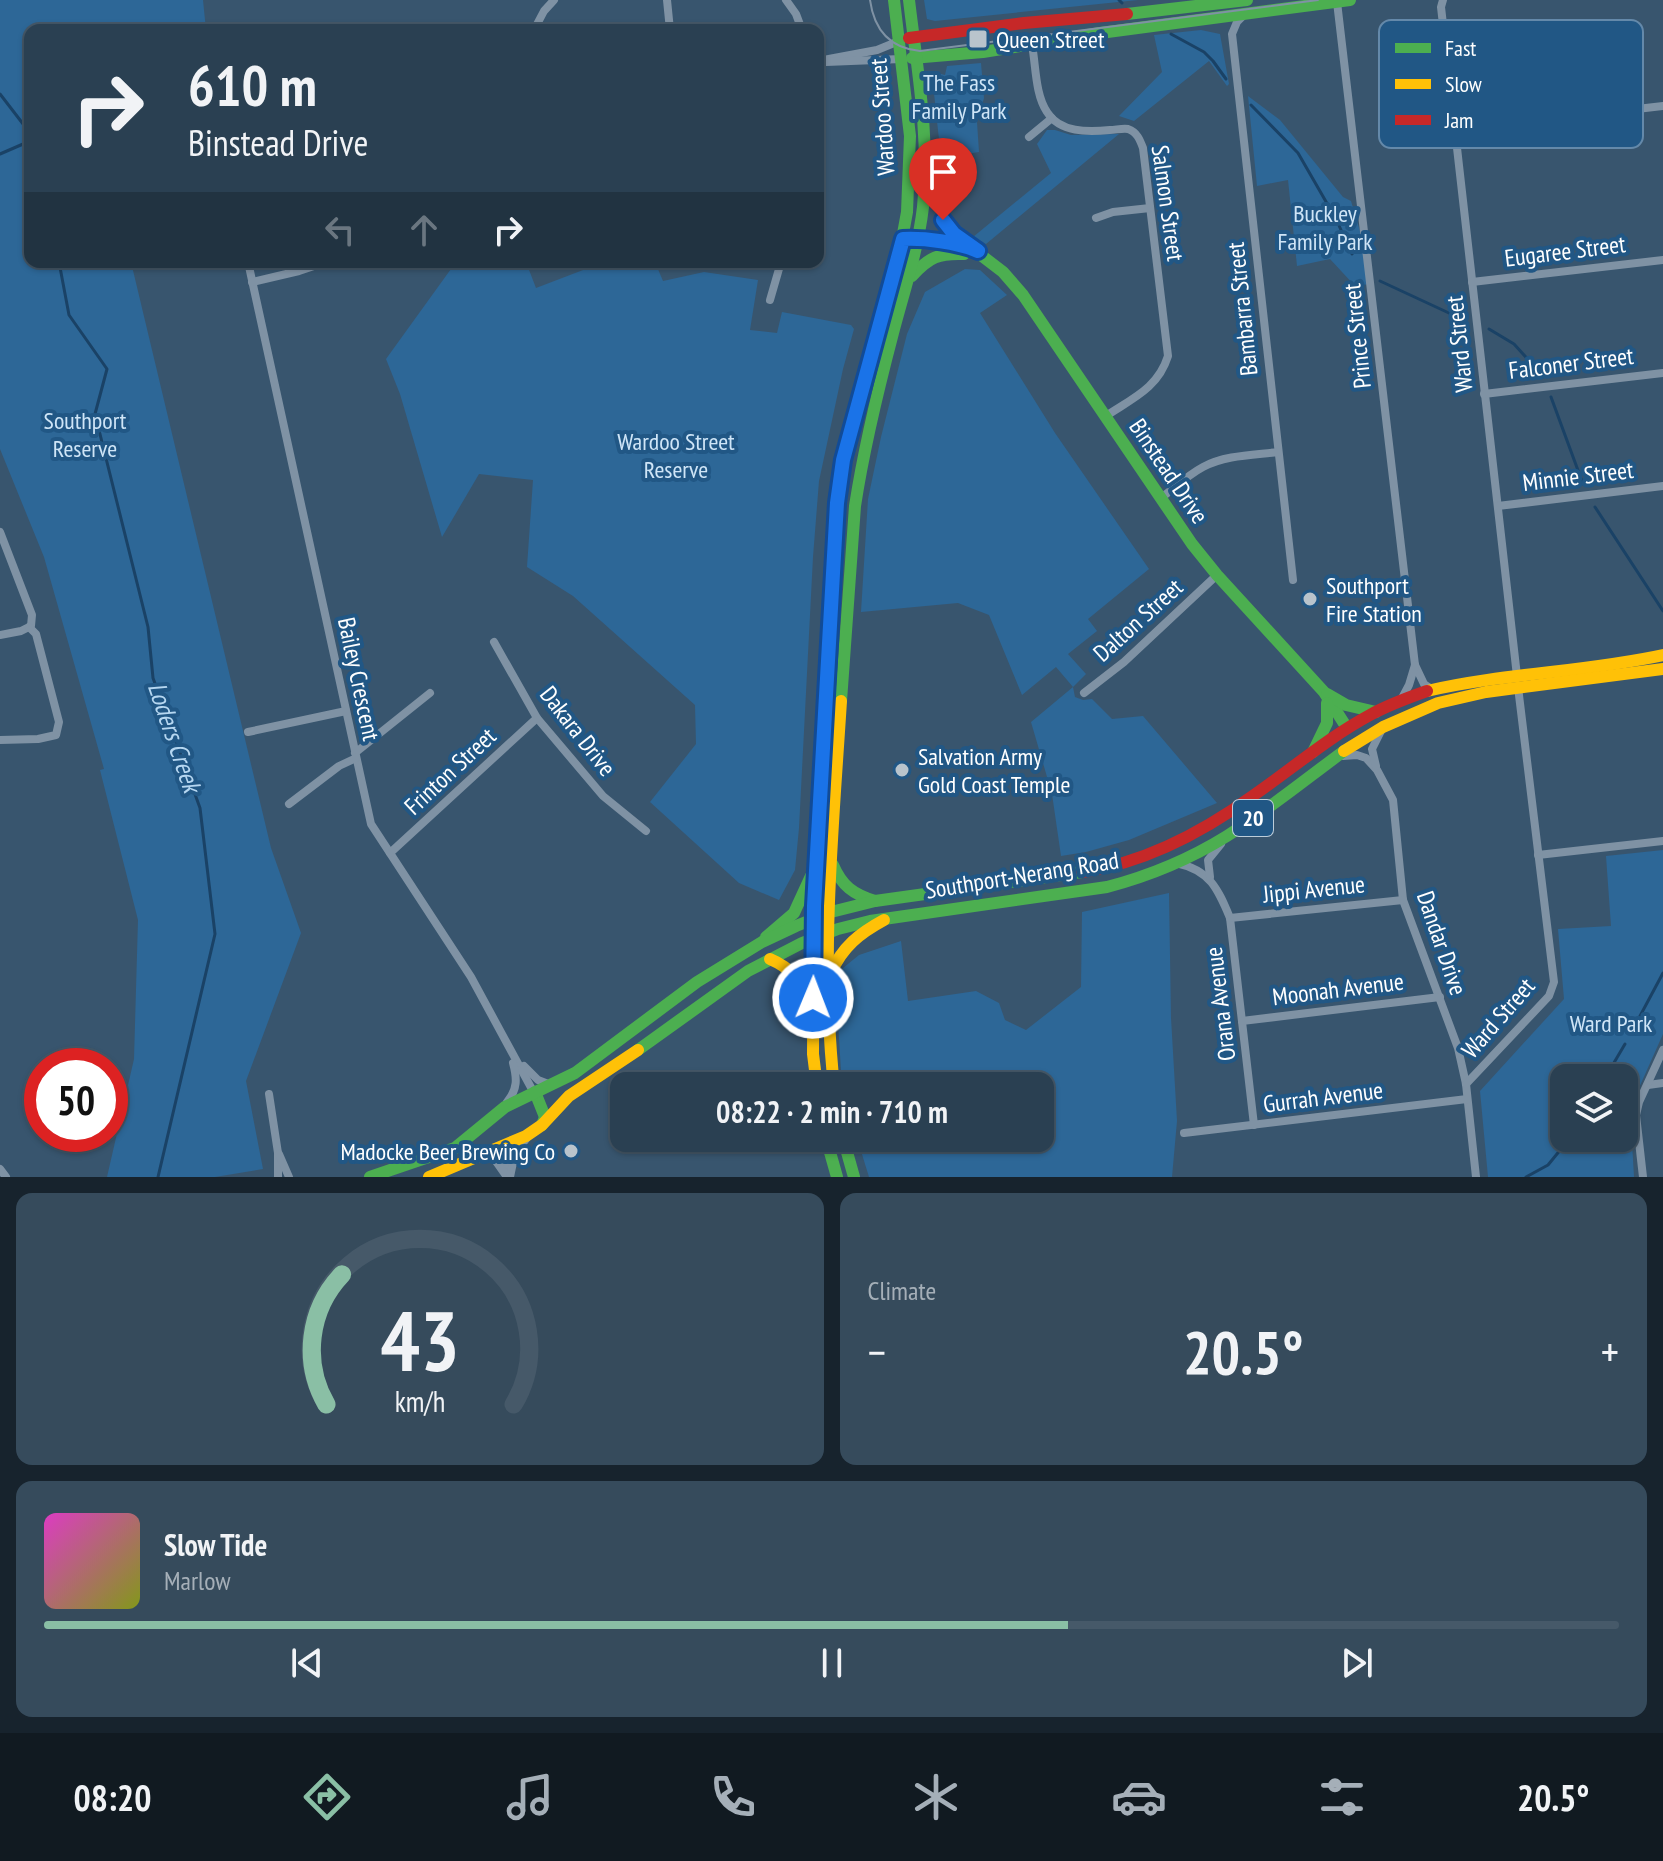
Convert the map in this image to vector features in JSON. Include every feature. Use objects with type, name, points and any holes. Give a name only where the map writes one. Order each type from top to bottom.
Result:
[{"type":"main road","name":"Wardoo Street","points":[[815,1072],[813,919],[837,503],[843,460],[903,239],[909,192],[910,136],[894,0]]},
{"type":"main road","name":"Wardoo Street","points":[[832,1072],[828,932],[855,506],[861,462],[918,242],[925,186],[926,143],[909,0]]},
{"type":"main road","points":[[899,41],[1024,23],[1247,0]]},
{"type":"main road","points":[[901,59],[935,58],[1344,1]]},
{"type":"main road","points":[[903,239],[918,242]]},
{"type":"main road","name":"Binstead Drive","points":[[918,242],[978,251],[1011,280],[1192,544],[1324,692],[1347,728]]},
{"type":"main road","name":"Binstead Drive","points":[[918,242],[981,257],[992,263]]},
{"type":"main road","points":[[909,279],[932,257],[945,253],[964,254]]},
{"type":"main road","name":"Southport-Nerang Road","points":[[537,1129],[569,1096],[748,971],[828,932],[887,918],[1107,887],[1144,877],[1227,836],[1380,729],[1438,703],[1517,682],[1663,655]]},
{"type":"main road","name":"Southport-Nerang Road","points":[[534,1092],[575,1073],[702,979],[751,948],[829,913],[899,896],[1094,870],[1127,862],[1193,835],[1235,809],[1347,728],[1401,700],[1433,690],[1477,681],[1517,682],[1663,669]]},
{"type":"main road","points":[[1313,752],[1327,728],[1330,713],[1324,692]]},
{"type":"main road","name":"Binstead Drive","points":[[1324,692],[1346,705],[1376,712]]},
{"type":"main road","points":[[1347,728],[1356,733],[1380,729]]},
{"type":"main road","points":[[831,859],[846,890],[875,901]]},
{"type":"main road","points":[[751,948],[794,913],[816,863]]},
{"type":"main road","points":[[828,987],[842,951],[860,933],[887,918]]},
{"type":"main road","points":[[770,959],[797,974],[813,1022]]},
{"type":"main road","points":[[534,1092],[545,1117],[537,1129]]},
{"type":"main road","name":"20","points":[[370,1177],[455,1148],[466,1142],[497,1112],[534,1092]]},
{"type":"main road","points":[[495,1142],[488,1125],[497,1112]]},
{"type":"main road","name":"20","points":[[429,1177],[481,1155],[495,1142],[537,1129]]},
{"type":"main road","points":[[830,1152],[837,1177]]},
{"type":"main road","points":[[847,1152],[854,1177]]},
{"type":"street","points":[[537,24],[554,0]]},
{"type":"street","points":[[667,0],[669,24]]},
{"type":"street","points":[[786,0],[800,24]]},
{"type":"street","name":"Prince Street","points":[[1344,1],[1415,665],[1421,681],[1433,690]]},
{"type":"street","points":[[1214,18],[1222,21],[1232,34],[1237,22],[1246,14]]},
{"type":"street","name":"Bambarra Street","points":[[1232,34],[1293,580]]},
{"type":"street","points":[[824,61],[877,50],[899,41]]},
{"type":"street","points":[[1029,137],[1052,118],[1040,98],[1032,45]]},
{"type":"street","points":[[824,62],[901,59]]},
{"type":"street","points":[[1643,108],[1663,106]]},
{"type":"street","name":"Salmon Street","points":[[1052,118],[1071,129],[1089,132],[1127,128],[1137,134],[1143,148],[1168,356],[1163,372],[1153,384],[1106,416]]},
{"type":"street","name":"Ward Street","points":[[1458,148],[1517,682],[1554,982],[1549,996],[1466,1084]]},
{"type":"street","points":[[1096,218],[1113,212],[1150,208]]},
{"type":"street","name":"Binstead Drive","points":[[941,215],[954,234],[978,251]]},
{"type":"street","name":"Eugaree Street","points":[[1472,282],[1663,260]]},
{"type":"street","name":"Bailey Crescent","points":[[249,268],[371,824],[471,977],[534,1092]]},
{"type":"street","points":[[252,282],[308,268]]},
{"type":"street","points":[[770,300],[779,268]]},
{"type":"street","name":"Falconer Street","points":[[1484,394],[1663,373]]},
{"type":"street","points":[[1161,498],[1214,462],[1278,452]]},
{"type":"street","name":"Minnie Street","points":[[1498,506],[1663,486]]},
{"type":"street","points":[[0,532],[32,615],[31,626],[0,635]]},
{"type":"street","name":"Dalton Street","points":[[1084,693],[1124,662],[1217,575]]},
{"type":"street","points":[[0,740],[56,735],[59,722],[36,634],[29,627]]},
{"type":"street","name":"Dakara Drive","points":[[494,642],[537,718],[603,796],[646,831]]},
{"type":"street","name":"Prince Street","points":[[1401,700],[1415,665]]},
{"type":"street","points":[[289,804],[356,755],[430,693]]},
{"type":"street","points":[[248,732],[346,711]]},
{"type":"street","name":"Frinton Street","points":[[390,853],[537,718]]},
{"type":"street","name":"Dandar Drive","points":[[1380,729],[1372,749],[1377,770],[1393,800],[1403,900],[1458,1048],[1466,1084],[1476,1177]]},
{"type":"street","points":[[1337,757],[1363,756],[1377,770]]},
{"type":"street","points":[[1211,882],[1208,860],[1227,836]]},
{"type":"street","points":[[1538,855],[1663,841]]},
{"type":"street","points":[[1176,863],[1197,869],[1211,882]]},
{"type":"street","name":"Orana Avenue","points":[[1211,882],[1230,918],[1254,1125]]},
{"type":"street","name":"Jippi Avenue","points":[[1230,918],[1403,900]]},
{"type":"street","name":"Moonah Avenue","points":[[1242,1021],[1440,997]]},
{"type":"street","points":[[1643,1177],[1636,1115],[1663,1050]]},
{"type":"street","points":[[509,1051],[538,1080],[554,1084]]},
{"type":"street","name":"Bailey Crescent","points":[[497,1112],[512,1096],[517,1083],[509,1051]]},
{"type":"street","points":[[1648,1085],[1663,1083]]},
{"type":"street","points":[[269,1094],[278,1153],[277,1175]]},
{"type":"street","name":"Gurrah Avenue","points":[[1184,1133],[1467,1099]]},
{"type":"street","points":[[508,1177],[515,1153],[537,1129]]},
{"type":"street","points":[[495,1142],[508,1177]]},
{"type":"street","points":[[278,1153],[289,1177]]},
{"type":"street","points":[[481,1155],[495,1160],[508,1177]]},
{"type":"street","points":[[0,1169],[6,1177]]},
{"type":"green space","name":"Southport Reserve","points":[[0,0],[203,0],[205,24],[24,24],[24,268],[132,268],[271,848],[301,933],[246,1081],[263,1169],[215,1177],[107,1177],[113,1152],[128,1152],[128,1085],[134,1059],[138,920],[100,770],[104,769],[44,557],[0,449]]},
{"type":"green space","points":[[924,0],[1138,0],[935,21],[927,19]]},
{"type":"green space","points":[[1201,30],[1220,34],[1229,84],[1227,86],[1209,61],[1134,121],[1119,116],[1162,72],[1154,35]]},
{"type":"green space","name":"The Fass Family Park","points":[[981,63],[984,98],[977,122],[979,152],[941,158],[933,84],[941,74],[945,75],[947,66]]},
{"type":"green space","name":"Buckley Family Park","points":[[1248,96],[1280,120],[1343,197],[1351,201],[1369,261],[1370,284],[1355,286],[1330,259],[1297,266],[1288,180],[1257,186]]},
{"type":"green space","points":[[1047,130],[1071,135],[1119,134],[986,244],[973,237],[1051,173],[1037,144]]},
{"type":"green space","name":"Wardoo Street Reserve","points":[[452,268],[528,268],[536,288],[588,268],[658,268],[663,281],[704,272],[758,280],[750,330],[777,333],[782,312],[851,325],[854,329],[819,481],[795,870],[779,900],[739,883],[650,802],[696,744],[695,705],[573,596],[527,567],[533,480],[479,474],[442,537],[400,394],[386,359]]},
{"type":"green space","points":[[965,269],[980,270],[1007,295],[980,313],[1055,433],[1149,569],[1088,619],[1097,631],[1068,654],[1086,674],[1073,687],[1056,667],[1022,695],[989,615],[958,603],[861,612],[868,499],[907,334],[925,292]]},
{"type":"green space","points":[[1073,687],[1075,697],[1092,699],[1112,719],[1143,716],[1217,803],[1129,840],[1061,856],[1052,794],[1031,722]]},
{"type":"green space","name":"Ward Park","points":[[1663,850],[1663,1034],[1638,1090],[1638,1064],[1550,1064],[1550,1152],[1633,1152],[1634,1177],[1488,1177],[1480,1091],[1564,999],[1558,929],[1611,926],[1606,856]]},
{"type":"green space","points":[[1169,893],[1177,1121],[1172,1177],[869,1177],[861,1152],[1054,1152],[1054,1072],[841,1072],[836,992],[843,968],[859,955],[901,941],[908,1001],[976,991],[999,1003],[1005,1020],[1026,1030],[1081,987],[1082,912]]},
{"type":"waterway","points":[[1119,0],[1122,3]]},
{"type":"waterway","points":[[1171,34],[1204,52],[1226,79]]},
{"type":"waterway","name":"Loders Creek","points":[[0,94],[24,125]]},
{"type":"waterway","points":[[1251,105],[1298,153],[1352,254]]},
{"type":"waterway","name":"Loders Creek","points":[[0,154],[24,144]]},
{"type":"waterway","name":"Loders Creek","points":[[60,268],[69,315],[107,369],[95,414],[148,627],[153,678],[200,808],[215,934],[158,1177]]},
{"type":"waterway","points":[[1380,281],[1464,320]]},
{"type":"waterway","points":[[1489,329],[1514,344],[1542,375]]},
{"type":"waterway","points":[[1551,397],[1583,484]]},
{"type":"waterway","points":[[1595,507],[1663,611]]},
{"type":"waterway","points":[[1632,1031],[1663,973]]},
{"type":"waterway","points":[[1613,1064],[1625,1044]]},
{"type":"waterway","points":[[1526,1177],[1548,1165],[1559,1152]]},
{"type":"tram line","points":[[870,0],[875,20],[885,35],[900,46],[920,51],[1318,0]]},
{"type":"traffic: fast","points":[[852,426],[900,250],[907,212],[910,136],[894,0]]},
{"type":"traffic: fast","points":[[841,701],[855,506],[867,440],[914,255],[923,207],[924,129],[909,0]]},
{"type":"traffic: fast","points":[[1127,14],[1247,0]]},
{"type":"traffic: fast","points":[[912,58],[983,52],[1350,0]]},
{"type":"traffic: fast","points":[[912,238],[973,249],[1003,272],[1023,295],[1192,544],[1324,692],[1347,728]]},
{"type":"traffic: fast","points":[[912,276],[935,258],[964,254]]},
{"type":"traffic: fast","points":[[1327,694],[1346,705],[1376,712]]},
{"type":"traffic: fast","points":[[1313,752],[1327,723],[1327,703]]},
{"type":"traffic: fast","points":[[638,1050],[748,971],[802,943],[838,929],[870,921],[1107,887],[1169,866],[1242,826],[1344,751]]},
{"type":"traffic: fast","points":[[833,865],[849,888],[875,901]]},
{"type":"traffic: fast","points":[[370,1177],[455,1148],[505,1107],[575,1073],[697,982],[762,942],[796,926],[831,912],[875,901],[1082,872]]},
{"type":"traffic: fast","points":[[766,937],[794,913],[811,876]]},
{"type":"traffic: fast","points":[[535,1092],[545,1117],[542,1125]]},
{"type":"traffic: fast","points":[[830,1152],[837,1177]]},
{"type":"traffic: fast","points":[[847,1152],[854,1177]]},
{"type":"traffic: slow","points":[[1427,691],[1663,655]]},
{"type":"traffic: slow","points":[[1344,751],[1383,727],[1438,703],[1486,692],[1663,669]]},
{"type":"traffic: slow","points":[[833,1072],[828,942],[841,701]]},
{"type":"traffic: slow","points":[[815,1072],[814,906],[818,837]]},
{"type":"traffic: slow","points":[[831,973],[853,942],[884,920]]},
{"type":"traffic: slow","points":[[770,959],[795,976],[808,1003]]},
{"type":"traffic: slow","points":[[429,1177],[526,1136],[542,1125],[569,1096],[638,1050]]},
{"type":"traffic: jam","points":[[909,38],[1127,14]]},
{"type":"traffic: jam","points":[[818,837],[837,503],[852,426]]},
{"type":"traffic: jam","points":[[1082,872],[1151,853],[1194,833],[1235,809],[1355,724],[1384,708],[1427,691]]},
{"type":"place","name":"Queen Street","points":[[978,39]]},
{"type":"place","name":"Southport Fire Station","points":[[1310,599]]},
{"type":"place","name":"Salvation Army Gold Coast Temple","points":[[902,770]]},
{"type":"place","name":"Madocke Beer Brewing Co","points":[[571,1151]]},
{"type":"route","points":[[813,998],[820,789],[837,503],[843,460],[903,239],[918,238],[978,251],[954,234],[943,220]]}]
